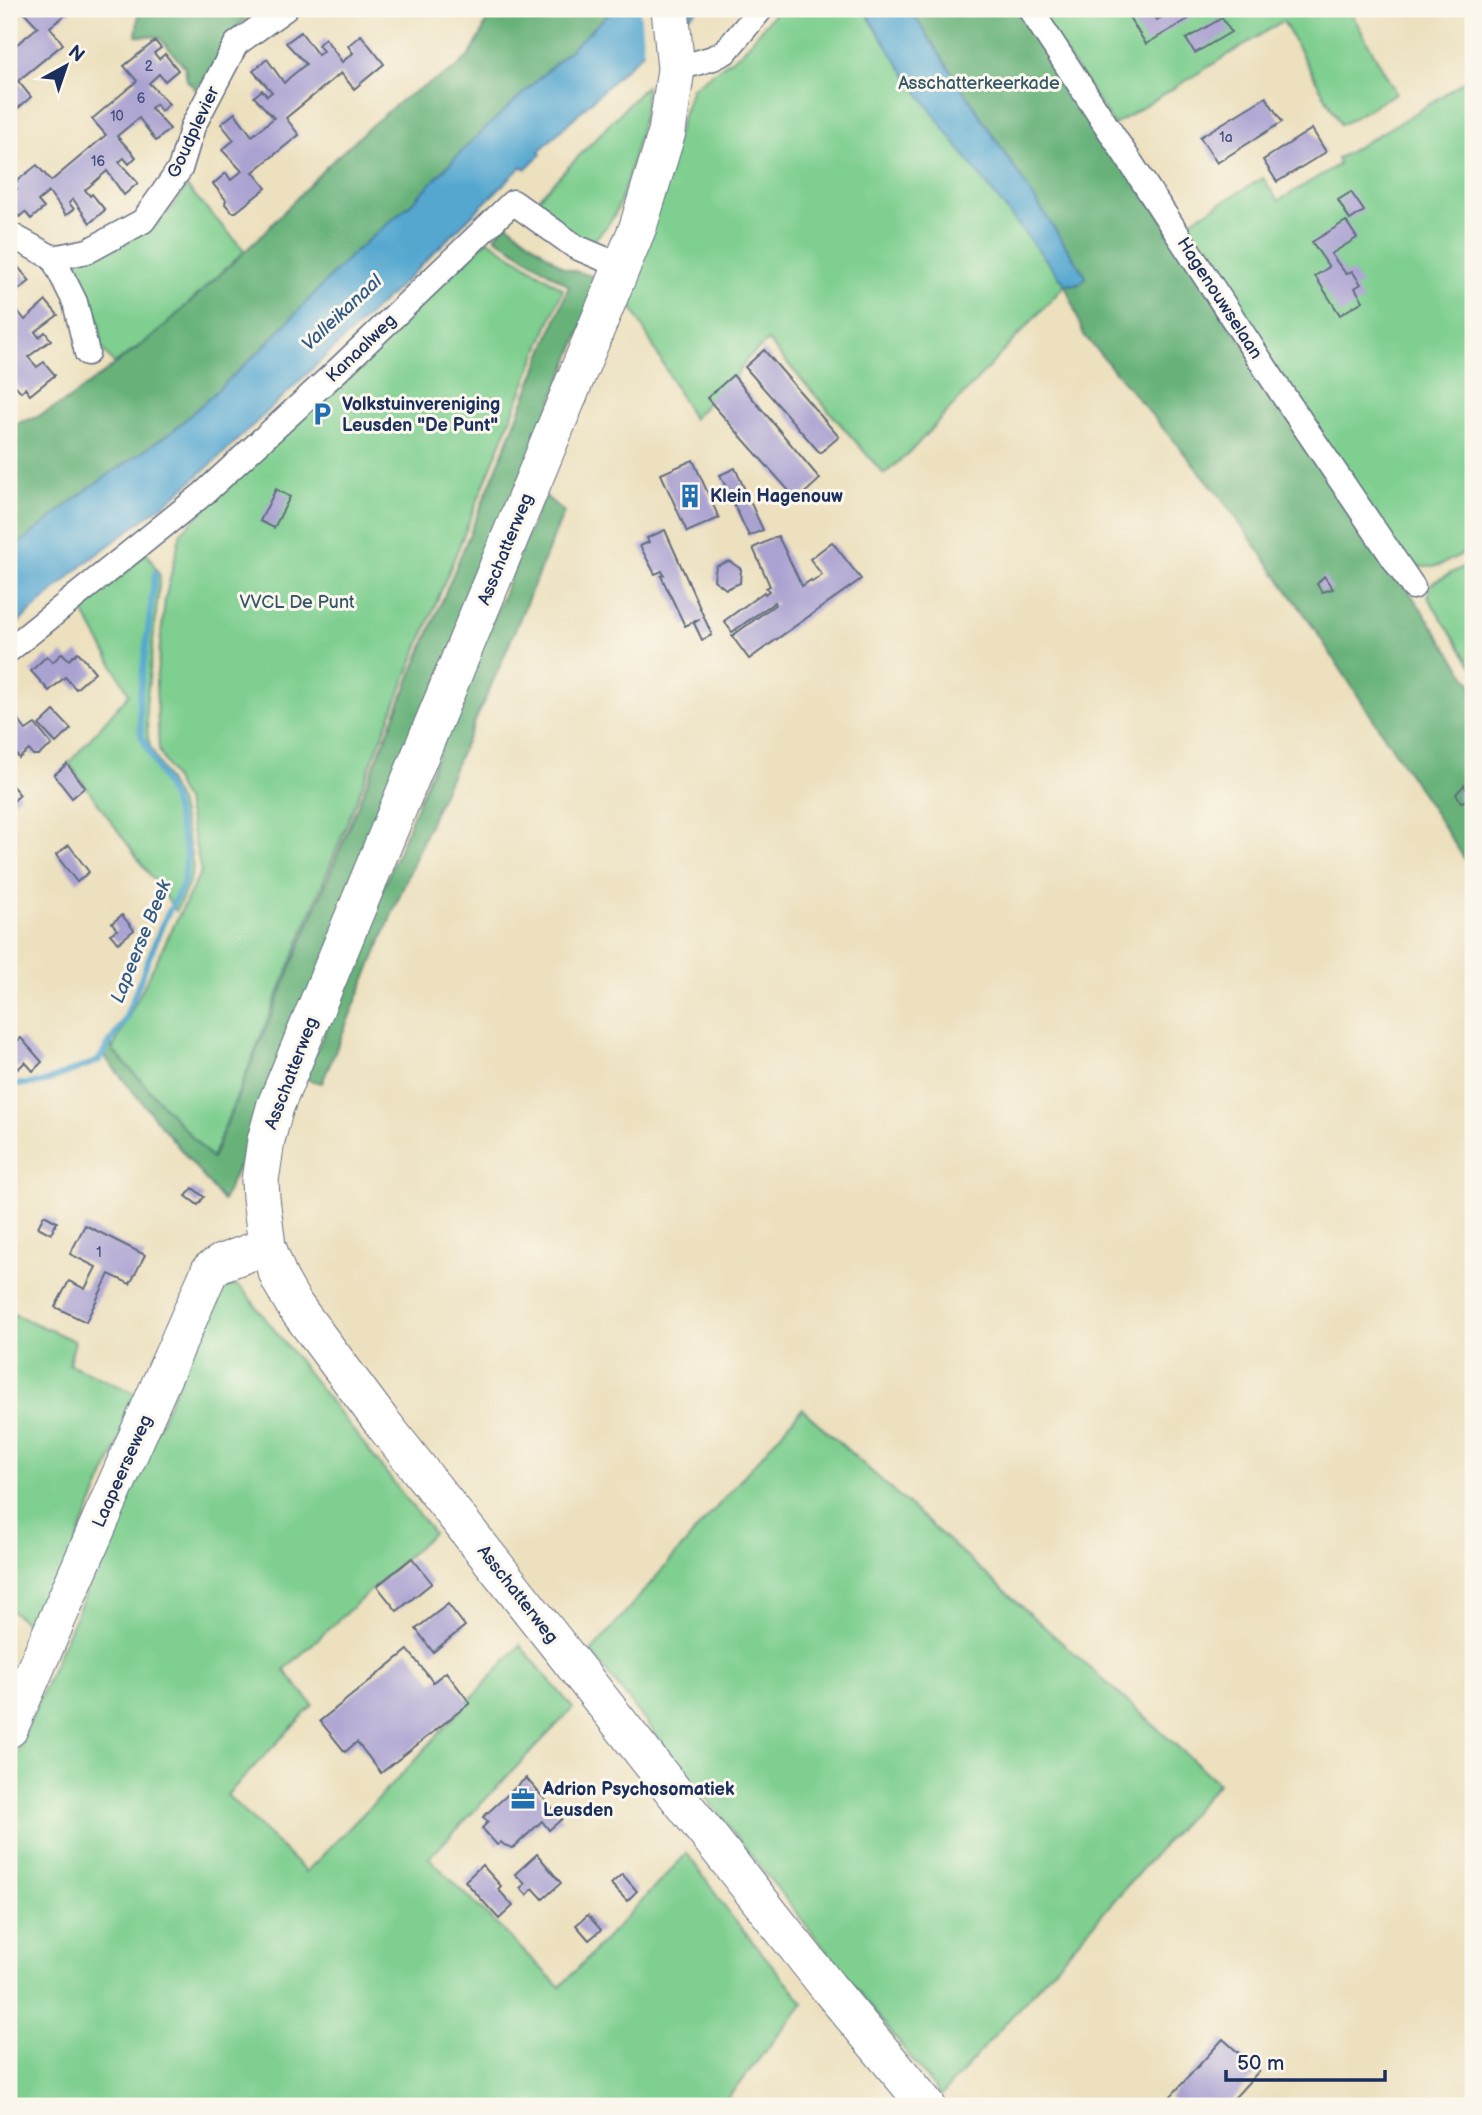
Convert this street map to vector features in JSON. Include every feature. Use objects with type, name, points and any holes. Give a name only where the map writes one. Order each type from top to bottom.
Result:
[{"type":"street","name":"Goudplevier","points":[[53,258],[88,251],[143,221],[180,169],[193,127],[236,44],[285,9]]},
{"type":"street","points":[[673,39],[713,58],[725,52],[761,9]]},
{"type":"street","name":"Hagenouwselaan","points":[[1030,9],[1290,406],[1413,587]]},
{"type":"street","name":"Asschatterweg","points":[[673,39],[667,132],[638,227],[275,1107],[265,1140],[260,1181],[267,1246],[280,1280],[295,1306],[381,1421],[828,1987],[927,2106]]},
{"type":"street","name":"Kanaalweg","points":[[9,650],[203,494],[339,369],[513,202],[576,247],[621,266]]},
{"type":"street","points":[[9,234],[53,258],[75,302],[87,353]]},
{"type":"street","name":"Laapeerseweg","points":[[9,1729],[210,1270],[221,1263],[267,1246]]},
{"type":"green space","points":[[139,9],[261,9],[237,26],[211,71],[196,90],[187,80],[185,67],[159,37],[136,36]]},
{"type":"green space","points":[[490,9],[614,9],[474,139],[412,203],[351,255],[260,351],[173,431],[89,488],[9,552],[9,425],[35,418],[65,402],[156,334],[259,238],[327,166],[374,123],[404,98],[455,69],[470,55],[482,33]]},
{"type":"green space","points":[[778,9],[999,9],[1221,484],[1065,285],[909,453],[884,474],[768,341],[748,358],[732,382],[693,419],[625,295],[692,88],[743,51]]},
{"type":"green space","name":"Asschatterkeerkade","points":[[910,9],[1024,9],[1278,397],[1473,686],[1473,872],[1308,619],[1218,493],[1084,335],[1065,284],[1078,285],[1086,277]]},
{"type":"green space","points":[[1036,9],[1349,9],[1396,93],[1341,125],[1283,21],[1114,125]]},
{"type":"green space","points":[[1473,75],[1473,548],[1441,565],[1425,567],[1405,563],[1182,226],[1263,178],[1278,201],[1339,164],[1337,159],[1422,109]]},
{"type":"green space","points":[[646,86],[640,132],[617,209],[610,222],[594,240],[585,242],[531,206]]},
{"type":"green space","points":[[187,187],[245,251],[156,334],[114,364],[101,347],[99,322],[93,301],[82,281],[66,266],[154,225],[169,211]]},
{"type":"green space","points":[[506,223],[564,268],[602,279],[266,1102],[223,1201],[103,1055],[111,1040],[113,1050],[212,1159],[512,431],[569,286],[495,237]]},
{"type":"green space","name":"VVCL De Punt","points":[[488,240],[563,289],[211,1160],[112,1050],[201,871],[186,803],[159,750],[156,683],[165,600],[181,532]]},
{"type":"green space","points":[[544,495],[564,512],[502,661],[434,813],[322,1083],[305,1079]]},
{"type":"green space","points":[[147,553],[160,576],[146,706],[148,738],[179,802],[193,868],[176,911],[69,763],[129,694],[80,606]]},
{"type":"green space","points":[[1473,562],[1473,668],[1428,597],[1432,583]]},
{"type":"green space","points":[[236,1285],[244,1291],[433,1533],[284,1670],[313,1705],[227,1795],[306,1872],[405,1771],[520,1645],[573,1708],[429,1858],[560,1987],[687,1853],[731,1916],[804,2003],[721,2106],[9,2106],[9,1773],[215,1298],[227,1287]]},
{"type":"green space","points":[[9,1312],[75,1341],[69,1364],[139,1395],[37,1633],[9,1608]]},
{"type":"green space","points":[[802,1409],[1218,1783],[941,2096],[591,1652]]},
{"type":"water","name":"Valleikanaal","points":[[614,9],[699,9],[661,35],[539,151],[541,154],[525,169],[522,166],[214,462],[173,497],[84,564],[9,631],[9,552],[89,488],[173,431],[260,351],[351,255],[412,203],[474,139]]},
{"type":"water","points":[[864,9],[910,9],[1086,277],[1082,282],[1065,284],[941,124]]},
{"type":"pier","points":[[640,9],[654,9],[658,43],[644,56]]},
{"type":"building","points":[[21,9],[73,9],[50,27],[63,44],[18,81],[31,97],[9,116],[9,33],[16,45],[38,27]]},
{"type":"building","points":[[1124,9],[1150,9],[1157,20],[1175,9],[1194,9],[1197,14],[1146,44]]},
{"type":"building","points":[[1222,18],[1231,32],[1195,53],[1186,39]]},
{"type":"building","points":[[301,32],[318,55],[323,51],[318,45],[325,38],[342,62],[353,53],[348,46],[361,35],[384,64],[354,89],[341,73],[286,118],[299,135],[253,172],[266,188],[236,212],[232,212],[213,184],[226,173],[231,180],[242,171],[222,150],[234,140],[221,124],[235,113],[252,136],[274,118],[254,97],[262,90],[267,96],[272,92],[253,71],[267,59],[284,83],[306,64],[286,43]]},
{"type":"building","points":[[155,41],[161,48],[154,53],[159,59],[165,54],[178,70],[165,81],[159,74],[149,83],[169,104],[161,111],[156,104],[151,108],[170,129],[156,141],[139,118],[117,136],[136,157],[129,164],[124,158],[119,162],[138,183],[124,195],[107,171],[85,190],[90,196],[92,194],[105,210],[90,223],[73,199],[69,203],[74,209],[66,215],[49,192],[38,201],[44,208],[31,219],[25,212],[19,217],[9,203],[9,196],[17,189],[13,184],[37,165],[51,181],[106,135],[92,119],[137,81],[124,66]]},
{"type":"building","points":[[1266,97],[1282,122],[1217,163],[1200,137]]},
{"type":"building","points":[[1312,129],[1326,152],[1277,182],[1263,160]]},
{"type":"building","points":[[1351,192],[1364,211],[1350,220],[1338,200]]},
{"type":"building","points":[[1346,221],[1357,238],[1331,254],[1346,274],[1352,271],[1361,284],[1355,288],[1363,301],[1340,315],[1315,276],[1329,267],[1312,242]]},
{"type":"building","points":[[18,267],[30,281],[9,297],[9,275]]},
{"type":"building","points":[[9,300],[25,320],[46,301],[58,315],[35,332],[39,337],[45,332],[51,340],[28,357],[37,367],[44,362],[55,375],[30,395],[25,388],[21,392],[9,378],[9,362],[17,355],[9,345]]},
{"type":"building","points":[[764,350],[839,437],[820,453],[745,367]]},
{"type":"building","points":[[733,375],[820,479],[797,500],[707,398]]},
{"type":"building","name":"Klein Hagenouw","points":[[693,460],[719,518],[687,532],[661,474]]},
{"type":"building","points":[[735,468],[763,530],[749,536],[720,475]]},
{"type":"building","points":[[276,489],[290,497],[274,528],[260,521]]},
{"type":"building","points":[[665,530],[712,635],[702,640],[694,623],[700,619],[685,626],[661,576],[664,575],[662,571],[655,574],[640,546],[649,542],[647,538]]},
{"type":"building","points":[[778,536],[802,586],[822,575],[810,559],[832,542],[861,579],[749,659],[732,636],[776,604],[775,602],[732,632],[724,621],[769,591],[766,588],[770,586],[753,548]]},
{"type":"building","points":[[729,561],[741,569],[740,583],[726,589],[714,580],[716,566]]},
{"type":"building","points":[[1324,576],[1333,589],[1322,592],[1317,584]]},
{"type":"building","points":[[78,652],[95,672],[76,689],[65,677],[49,691],[31,671],[47,656],[53,662],[62,653],[69,660]]},
{"type":"building","points":[[11,711],[26,730],[35,724],[52,745],[38,755],[33,755],[29,750],[19,758],[14,752],[11,755]]},
{"type":"building","points":[[54,711],[71,729],[56,743],[39,725]]},
{"type":"building","points":[[67,764],[85,787],[72,798],[54,775]]},
{"type":"building","points":[[9,782],[20,795],[9,805]]},
{"type":"building","points":[[1464,785],[1472,799],[1461,802],[1456,794]]},
{"type":"building","points":[[69,845],[89,872],[77,882],[56,855]]},
{"type":"building","points":[[122,915],[134,930],[118,943],[110,934],[117,930],[112,923]]},
{"type":"building","points":[[21,1038],[42,1062],[33,1071],[25,1062],[18,1069],[9,1059],[9,1051],[13,1047],[11,1046]]},
{"type":"building","points":[[193,1188],[204,1197],[198,1205],[186,1196]]},
{"type":"building","points":[[44,1215],[57,1222],[51,1234],[38,1227]]},
{"type":"building","points":[[85,1225],[145,1255],[130,1284],[109,1274],[86,1322],[55,1307],[69,1281],[85,1289],[96,1267],[70,1254]]},
{"type":"building","points":[[412,1558],[432,1583],[397,1611],[377,1586]]},
{"type":"building","points":[[448,1604],[465,1626],[433,1652],[416,1629]]},
{"type":"building","points":[[408,1650],[433,1682],[446,1672],[470,1703],[381,1773],[357,1742],[345,1752],[320,1721]]},
{"type":"building","points":[[526,1778],[562,1819],[549,1830],[542,1821],[513,1848],[501,1842],[497,1845],[482,1828],[488,1822],[483,1817]]},
{"type":"building","points":[[537,1854],[561,1883],[543,1899],[533,1888],[527,1895],[520,1888],[525,1884],[515,1874]]},
{"type":"building","points":[[482,1865],[501,1886],[498,1889],[513,1906],[499,1919],[465,1881]]},
{"type":"building","points":[[622,1874],[637,1891],[627,1901],[611,1884]]},
{"type":"building","points":[[588,1915],[601,1930],[589,1940],[576,1925]]},
{"type":"building","points":[[1223,2039],[1259,2071],[1227,2106],[1173,2106],[1176,2103],[1169,2098]]},
{"type":"waterway","name":"Lapeerse Beek","points":[[9,1085],[41,1083],[98,1061],[124,1021],[162,925],[183,884],[187,855],[172,798],[141,735],[139,701],[155,573]]},
{"type":"place","name":"Volkstuinvereniging Leusden \"De Punt\"","points":[[322,414]]},
{"type":"place","name":"Klein Hagenouw","points":[[690,496]]},
{"type":"place","name":"Adrion Psychosomatiek Leusden","points":[[523,1799]]}]
